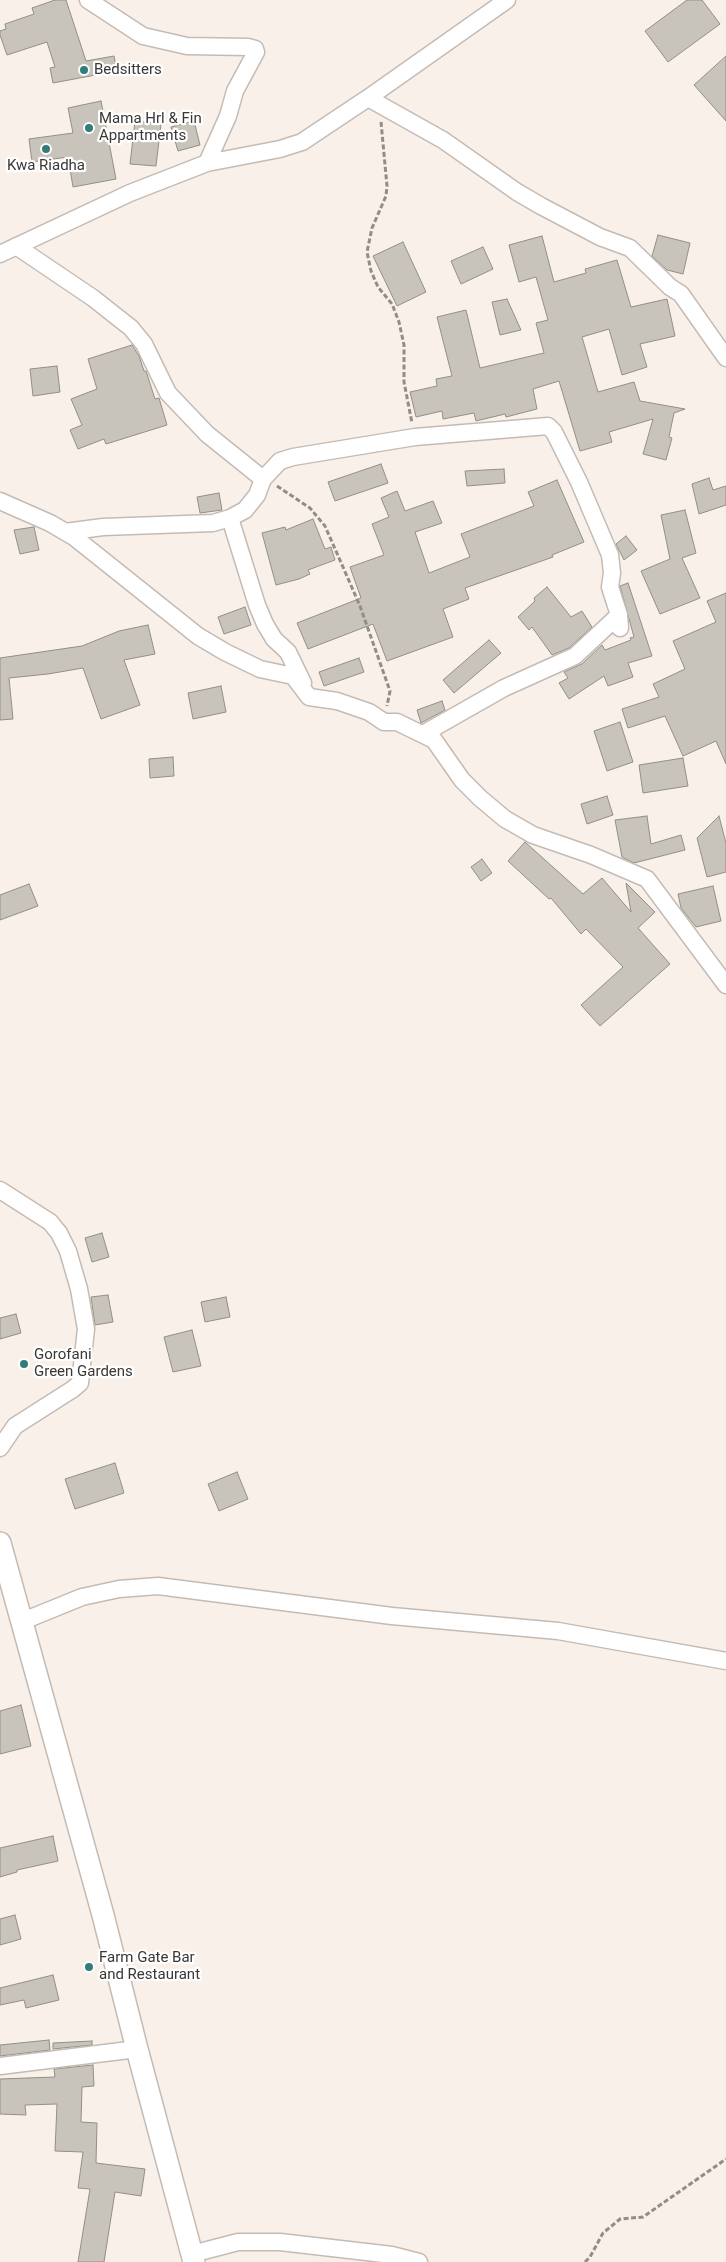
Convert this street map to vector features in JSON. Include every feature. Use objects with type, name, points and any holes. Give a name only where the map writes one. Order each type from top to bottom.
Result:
[{"type":"street","points":[[88,0],[143,36],[187,46],[248,47],[255,49],[256,52],[235,91],[228,116],[207,163]]},
{"type":"street","points":[[0,254],[130,193],[207,163],[280,149],[302,142],[374,102],[507,0]]},
{"type":"street","points":[[374,102],[443,140],[516,192],[600,237],[630,248],[670,287],[681,294],[726,358]]},
{"type":"street","points":[[16,246],[94,298],[130,328],[144,344],[168,393],[207,434],[263,480]]},
{"type":"street","points":[[66,532],[102,526],[213,522],[230,518],[245,510],[257,494],[263,480],[280,461],[293,457],[415,437],[542,425],[552,428],[579,482],[610,555],[612,574],[610,586],[619,621],[575,656],[504,688],[427,731]]},
{"type":"street","points":[[0,501],[66,532],[198,636],[260,669],[293,676],[309,697],[337,702],[369,712],[391,722],[427,731],[462,780],[505,819],[533,836],[591,855],[647,879],[726,985]]},
{"type":"street","points":[[230,518],[257,605],[265,624],[274,639],[288,652],[309,697]]},
{"type":"street","points":[[0,1190],[50,1222],[60,1233],[68,1251],[79,1289],[86,1329],[80,1383],[15,1426],[0,1448]]},
{"type":"street","points":[[0,1543],[103,1915],[136,2049],[193,2258],[238,2242],[280,2242],[392,2255],[419,2262]]},
{"type":"street","points":[[23,1621],[82,1597],[119,1589],[158,1586],[392,1616],[558,1632],[726,1661]]},
{"type":"street","points":[[0,2066],[136,2049]]},
{"type":"path","points":[[374,102],[387,186],[386,196],[372,228],[367,252],[370,271],[378,287],[392,304],[404,345],[404,382],[415,437]]},
{"type":"path","points":[[263,480],[287,491],[310,508],[325,526],[360,606],[390,691],[391,722]]},
{"type":"path","points":[[585,2262],[590,2258],[603,2233],[620,2219],[643,2218],[726,2158]]},
{"type":"building","points":[[55,0],[66,0],[86,61],[114,56],[117,71],[53,83],[50,68],[55,67],[47,42],[7,55],[0,35],[0,31],[6,29],[5,24],[34,14],[32,8]]},
{"type":"building","points":[[687,0],[702,0],[720,24],[668,62],[645,31]]},
{"type":"building","points":[[726,56],[726,121],[694,85]]},
{"type":"building","points":[[101,101],[116,179],[73,187],[68,157],[32,162],[29,139],[73,133],[68,108]]},
{"type":"building","points":[[135,121],[161,124],[156,166],[130,164]]},
{"type":"building","points":[[194,121],[200,145],[178,151],[171,127]]},
{"type":"building","points":[[658,235],[690,243],[683,274],[667,270],[652,256]]},
{"type":"building","points":[[542,236],[554,282],[586,273],[585,269],[617,260],[631,307],[667,299],[675,336],[640,344],[647,367],[622,375],[609,329],[582,337],[598,392],[634,382],[640,401],[685,409],[674,413],[669,437],[672,438],[666,460],[643,454],[653,419],[609,432],[612,442],[580,451],[559,381],[533,389],[537,409],[506,417],[505,414],[476,421],[474,413],[443,419],[442,411],[416,417],[410,392],[437,386],[436,379],[452,376],[437,317],[466,310],[480,368],[544,353],[536,323],[548,320],[536,277],[519,282],[509,245]]},
{"type":"building","points":[[403,242],[426,292],[397,306],[373,256]]},
{"type":"building","points":[[483,247],[493,269],[461,284],[451,261]]},
{"type":"building","points":[[507,299],[521,330],[500,335],[492,302]]},
{"type":"building","points":[[132,345],[139,356],[144,371],[146,371],[155,399],[159,398],[167,425],[106,444],[104,439],[78,449],[70,430],[82,425],[71,399],[97,389],[88,359]]},
{"type":"building","points":[[57,366],[60,392],[33,396],[30,369]]},
{"type":"building","points":[[381,464],[388,483],[335,501],[328,482]]},
{"type":"building","points":[[504,469],[505,483],[467,486],[465,471]]},
{"type":"building","points":[[709,478],[713,490],[726,486],[726,505],[699,514],[692,484]]},
{"type":"building","points":[[557,480],[584,542],[552,555],[553,557],[465,588],[469,599],[443,609],[453,637],[387,661],[373,624],[308,649],[297,623],[361,598],[350,567],[384,555],[372,524],[389,517],[381,498],[397,491],[405,511],[433,501],[442,523],[415,532],[429,573],[470,557],[461,534],[534,506],[528,492]]},
{"type":"building","points":[[219,493],[222,510],[200,513],[197,497]]},
{"type":"building","points":[[685,510],[696,553],[682,558],[700,598],[660,614],[641,571],[670,559],[661,515]]},
{"type":"building","points":[[313,519],[325,549],[331,547],[335,560],[308,570],[310,574],[299,579],[276,585],[262,533],[285,527],[286,530]]},
{"type":"building","points":[[34,527],[39,550],[20,554],[14,530]]},
{"type":"building","points":[[626,536],[637,550],[624,560],[616,544]]},
{"type":"building","points":[[628,583],[652,656],[628,663],[633,677],[608,686],[604,676],[569,699],[559,683],[568,678],[564,672],[582,664],[602,645],[605,650],[631,640],[630,638],[634,637],[620,586]]},
{"type":"building","points":[[547,587],[571,617],[582,611],[592,627],[569,648],[552,655],[532,627],[529,630],[518,617],[535,601],[534,598]]},
{"type":"building","points":[[726,593],[726,764],[716,741],[683,756],[665,716],[628,728],[622,709],[659,697],[653,684],[685,669],[673,641],[716,622],[707,601]]},
{"type":"building","points":[[245,607],[251,625],[224,634],[218,617]]},
{"type":"building","points":[[148,625],[155,654],[124,660],[140,705],[101,719],[83,668],[9,678],[13,719],[0,720],[0,658],[82,646],[119,631]]},
{"type":"building","points":[[489,640],[501,653],[454,693],[443,680]]},
{"type":"building","points":[[359,658],[364,672],[324,686],[319,672]]},
{"type":"building","points":[[221,686],[226,712],[193,719],[188,693]]},
{"type":"building","points":[[442,701],[445,710],[421,723],[417,710]]},
{"type":"building","points":[[620,722],[633,762],[607,771],[594,731]]},
{"type":"building","points":[[173,757],[174,776],[150,778],[149,759]]},
{"type":"building","points":[[683,758],[688,786],[643,793],[639,765]]},
{"type":"building","points":[[607,796],[613,815],[587,824],[581,804]]},
{"type":"building","points":[[647,816],[651,844],[681,835],[685,850],[634,863],[622,857],[615,820]]},
{"type":"building","points":[[719,816],[726,843],[726,872],[707,877],[697,838]]},
{"type":"building","points":[[525,842],[583,894],[602,878],[631,912],[626,883],[655,912],[638,928],[670,964],[600,1026],[581,1005],[623,967],[586,929],[581,934],[551,898],[549,899],[508,861]]},
{"type":"building","points":[[482,859],[492,873],[481,881],[471,867]]},
{"type":"building","points":[[29,884],[38,906],[0,920],[0,895]]},
{"type":"building","points":[[713,886],[721,921],[696,927],[681,908],[678,894]]},
{"type":"building","points":[[102,1233],[109,1257],[92,1262],[85,1238]]},
{"type":"building","points":[[108,1295],[113,1322],[95,1325],[91,1297]]},
{"type":"building","points":[[226,1297],[230,1317],[205,1322],[201,1302]]},
{"type":"building","points":[[16,1314],[21,1333],[0,1339],[0,1318]]},
{"type":"building","points":[[192,1330],[201,1366],[173,1372],[164,1337]]},
{"type":"building","points":[[115,1463],[124,1493],[75,1509],[65,1479]]},
{"type":"building","points":[[237,1472],[248,1499],[219,1511],[208,1484]]},
{"type":"building","points":[[21,1705],[31,1746],[0,1754],[0,1711]]},
{"type":"building","points":[[53,1836],[58,1861],[17,1870],[17,1872],[0,1877],[0,1848]]},
{"type":"building","points":[[15,1915],[21,1939],[0,1945],[0,1919]]},
{"type":"building","points":[[53,1975],[59,2000],[26,2008],[24,2000],[0,2005],[0,1988]]},
{"type":"building","points":[[49,2040],[50,2050],[0,2056],[0,2045]]},
{"type":"building","points":[[92,2041],[92,2045],[53,2049],[53,2043]]},
{"type":"building","points":[[93,2065],[94,2086],[82,2087],[81,2122],[97,2123],[96,2163],[145,2169],[141,2196],[115,2192],[104,2262],[78,2262],[90,2189],[78,2188],[83,2152],[55,2151],[57,2104],[25,2105],[26,2115],[0,2114],[0,2079],[55,2077],[54,2069]]},
{"type":"place","name":"Bedsitters","points":[[84,70]]},
{"type":"place","name":"Mama Hrl & Fin Appartments","points":[[89,128]]},
{"type":"place","name":"Kwa Riadha","points":[[46,149]]},
{"type":"place","name":"Gorofani Green Gardens","points":[[24,1364]]},
{"type":"place","name":"Farm Gate Bar and Restaurant","points":[[89,1967]]}]
